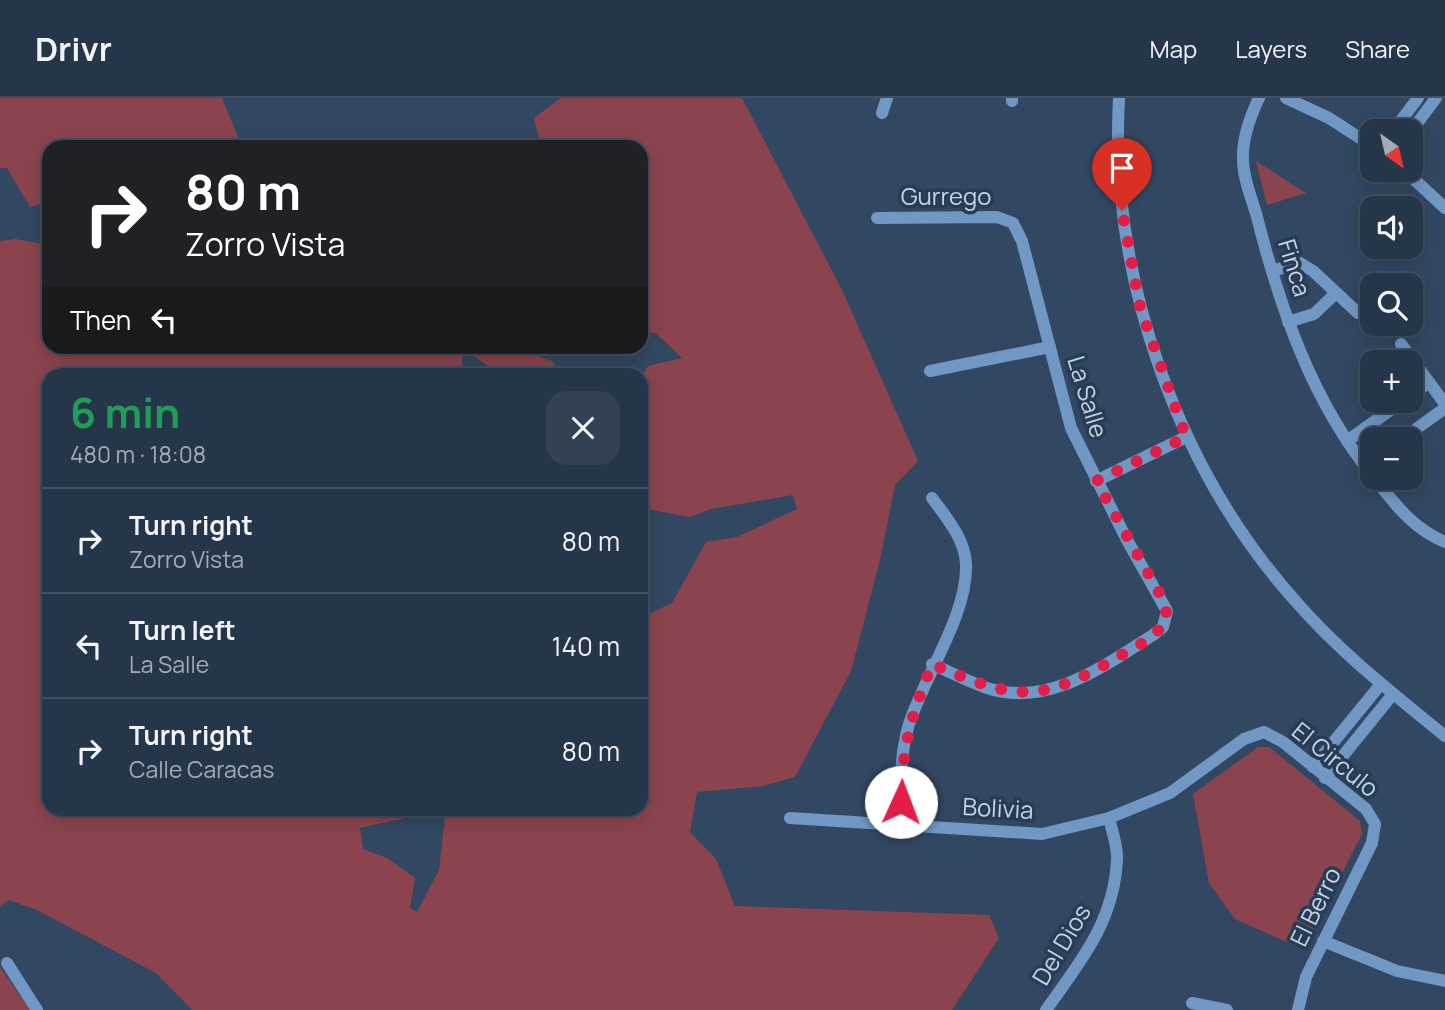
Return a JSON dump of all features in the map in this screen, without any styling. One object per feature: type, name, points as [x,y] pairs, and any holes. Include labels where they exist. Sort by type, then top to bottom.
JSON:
[{"type":"street","points":[[882,113],[887,98]]},
{"type":"street","points":[[1119,98],[1117,128],[1122,210],[1140,307],[1186,437],[1223,506],[1298,605],[1381,684],[1445,736]]},
{"type":"street","name":"Finca","points":[[1259,98],[1245,133],[1243,161],[1272,271],[1301,355],[1347,441],[1360,457]]},
{"type":"street","points":[[1286,98],[1329,118],[1360,138]]},
{"type":"street","points":[[1402,119],[1418,98]]},
{"type":"street","points":[[1420,119],[1436,98]]},
{"type":"street","points":[[1417,182],[1445,208]]},
{"type":"street","name":"Gurrego","points":[[877,218],[997,217],[1013,223]]},
{"type":"street","name":"La Salle","points":[[932,664],[988,688],[1008,692],[1034,692],[1066,685],[1153,635],[1163,627],[1167,611],[1096,481],[1071,428],[1022,241],[1013,223]]},
{"type":"street","points":[[1272,271],[1300,264],[1313,271],[1358,313]]},
{"type":"street","points":[[1288,322],[1314,314],[1336,293]]},
{"type":"street","points":[[1401,344],[1445,406],[1418,427]]},
{"type":"street","points":[[930,371],[1050,347]]},
{"type":"street","points":[[1423,387],[1428,383]]},
{"type":"street","points":[[1347,441],[1387,413]]},
{"type":"street","points":[[1096,481],[1186,437]]},
{"type":"street","name":"Finca","points":[[1386,490],[1403,514],[1426,534],[1445,542]]},
{"type":"street","points":[[900,825],[903,755],[908,725],[932,664],[958,612],[966,563],[954,527],[932,498]]},
{"type":"street","points":[[1313,767],[1381,684]]},
{"type":"street","points":[[1325,778],[1393,694]]},
{"type":"street","name":"Bolivia","points":[[789,818],[1042,834],[1109,818],[1170,793],[1244,739],[1264,732]]},
{"type":"street","name":"El Circulo","points":[[1264,732],[1283,742],[1366,809],[1375,824]]},
{"type":"street","name":"Del Dios","points":[[1046,1010],[1090,948],[1108,913],[1117,858],[1109,818]]},
{"type":"street","name":"El Berro","points":[[1298,1010],[1306,977],[1372,843],[1375,824]]},
{"type":"street","points":[[1323,941],[1397,971],[1445,981]]},
{"type":"street","points":[[7,963],[37,1010]]},
{"type":"street","points":[[1192,1003],[1227,1010]]},
{"type":"shaded area","points":[[0,98],[222,98],[239,140],[42,140],[42,203],[30,207],[7,168],[0,168]]},
{"type":"shaded area","points":[[561,98],[742,98],[842,290],[918,461],[895,485],[880,560],[851,671],[795,777],[763,786],[697,792],[690,832],[716,859],[735,906],[989,915],[999,938],[952,1010],[192,1010],[156,973],[37,910],[9,900],[0,906],[0,241],[15,239],[42,244],[42,354],[463,354],[461,368],[42,368],[42,816],[414,816],[360,828],[363,849],[387,858],[415,878],[410,908],[417,912],[439,870],[445,816],[648,816],[648,615],[672,603],[706,542],[737,537],[797,509],[793,495],[711,509],[690,517],[648,509],[647,368],[682,358],[656,333],[648,333],[648,140],[539,140],[534,118]]},
{"type":"shaded area","points":[[1256,161],[1306,193],[1267,205]]},
{"type":"shaded area","points":[[470,354],[532,354],[552,361],[557,368],[491,368]]},
{"type":"shaded area","points":[[1258,747],[1269,747],[1360,821],[1362,834],[1303,949],[1235,919],[1209,883],[1193,794]]},
{"type":"shaded area","points":[[0,967],[30,1010],[0,1010]]},
{"type":"route","points":[[901,802],[903,755],[908,725],[932,664],[988,688],[1008,692],[1034,692],[1066,685],[1094,672],[1153,635],[1163,627],[1167,619],[1165,603],[1096,481],[1186,437],[1140,307],[1122,210]]}]
